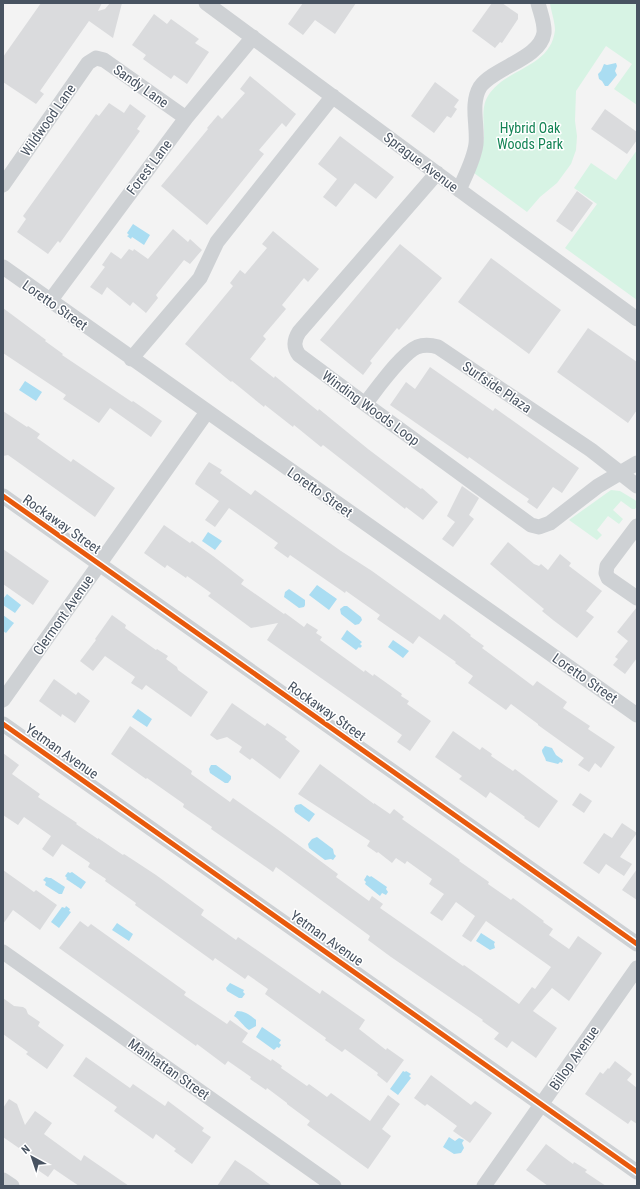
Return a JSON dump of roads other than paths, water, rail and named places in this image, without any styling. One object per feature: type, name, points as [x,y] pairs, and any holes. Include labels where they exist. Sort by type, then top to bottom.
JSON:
[{"type":"street","name":"Sprague Avenue","points":[[206,3],[459,190],[637,319]]},
{"type":"street","points":[[459,190],[476,146],[475,102],[479,90],[489,78],[528,54],[542,39],[544,32],[538,3]]},
{"type":"street","name":"Forest Lane","points":[[50,300],[186,118],[253,37]]},
{"type":"street","name":"Sandy Lane","points":[[96,58],[104,60],[186,118]]},
{"type":"street","name":"Wildwood Lane","points":[[3,185],[88,63],[96,58]]},
{"type":"street","points":[[131,359],[200,278],[217,242],[333,96]]},
{"type":"street","name":"Winding Woods Loop","points":[[437,173],[299,332],[295,338],[294,344],[299,355],[531,525],[539,527],[550,523],[598,486],[637,463]]},
{"type":"street","name":"Loretto Street","points":[[3,267],[131,359],[637,715]]},
{"type":"street","name":"Surfside Plaza","points":[[365,404],[405,355],[417,347],[429,344],[445,351],[591,450],[637,486]]},
{"type":"street","name":"Clermont Avenue","points":[[3,700],[207,412]]},
{"type":"street","name":"Rockaway Street","points":[[3,496],[637,944]]},
{"type":"street","points":[[637,526],[607,566],[606,573],[608,578],[637,598]]},
{"type":"street","name":"Yetman Avenue","points":[[3,724],[637,1172]]},
{"type":"street","name":"Manhattan Street","points":[[3,952],[334,1186]]},
{"type":"street","name":"Billop Avenue","points":[[484,1186],[637,968]]},
{"type":"street","points":[[3,1180],[12,1186]]},
{"type":"water","points":[[616,63],[617,66],[615,71],[617,75],[608,86],[605,86],[599,79],[598,74],[604,64],[607,65]]},
{"type":"water","points":[[133,224],[150,235],[144,245],[132,237],[131,239],[127,236],[129,235],[127,233]]},
{"type":"water","points":[[25,381],[42,392],[36,401],[19,390]]},
{"type":"water","points":[[208,532],[222,541],[215,550],[202,541]]},
{"type":"water","points":[[317,585],[337,599],[329,610],[309,595]]},
{"type":"water","points":[[289,589],[305,600],[304,607],[299,608],[284,597],[285,592]]},
{"type":"water","points":[[7,594],[21,605],[15,613],[3,605],[3,599]]},
{"type":"water","points":[[347,606],[361,617],[362,620],[359,624],[355,625],[341,614],[340,609]]},
{"type":"water","points":[[3,615],[14,623],[6,633],[3,631]]},
{"type":"water","points":[[347,630],[362,642],[360,644],[362,646],[360,648],[359,647],[356,650],[341,639]]},
{"type":"water","points":[[393,640],[409,651],[403,658],[388,647]]},
{"type":"water","points":[[138,709],[152,719],[147,727],[132,717]]},
{"type":"water","points":[[545,746],[552,748],[556,755],[563,760],[562,763],[560,762],[558,764],[546,761],[542,753]]},
{"type":"water","points":[[211,765],[216,765],[231,776],[228,783],[225,783],[210,773],[209,769]]},
{"type":"water","points":[[301,804],[315,814],[309,822],[295,812],[294,808],[296,805]]},
{"type":"water","points":[[317,837],[333,849],[336,856],[333,860],[325,860],[309,848],[308,844],[312,839]]},
{"type":"water","points":[[68,872],[72,872],[86,882],[81,889],[66,879],[67,878],[65,876]]},
{"type":"water","points":[[367,875],[370,877],[371,876],[387,887],[386,889],[388,892],[386,895],[382,893],[380,896],[365,884],[366,882],[364,880]]},
{"type":"water","points":[[46,877],[51,878],[65,887],[62,894],[59,894],[45,885],[46,882],[43,880]]},
{"type":"water","points":[[66,906],[71,912],[59,928],[51,922],[62,907],[65,908]]},
{"type":"water","points":[[117,923],[133,934],[129,941],[112,930]]},
{"type":"water","points":[[481,933],[495,942],[495,948],[490,950],[476,941]]},
{"type":"water","points":[[230,983],[244,990],[243,992],[245,994],[242,998],[239,998],[227,991],[226,988]]},
{"type":"water","points":[[237,1011],[254,1018],[256,1020],[256,1026],[249,1030],[234,1016]]},
{"type":"water","points":[[262,1027],[281,1040],[279,1043],[281,1045],[279,1048],[277,1047],[274,1050],[256,1037]]},
{"type":"water","points":[[403,1071],[411,1074],[409,1076],[411,1078],[398,1095],[390,1089]]},
{"type":"water","points":[[449,1137],[455,1141],[459,1138],[464,1140],[462,1143],[464,1148],[461,1153],[454,1154],[443,1147]]},
{"type":"park label","name":"Hybrid Oak Woods Park","points":[[530,136]]}]
